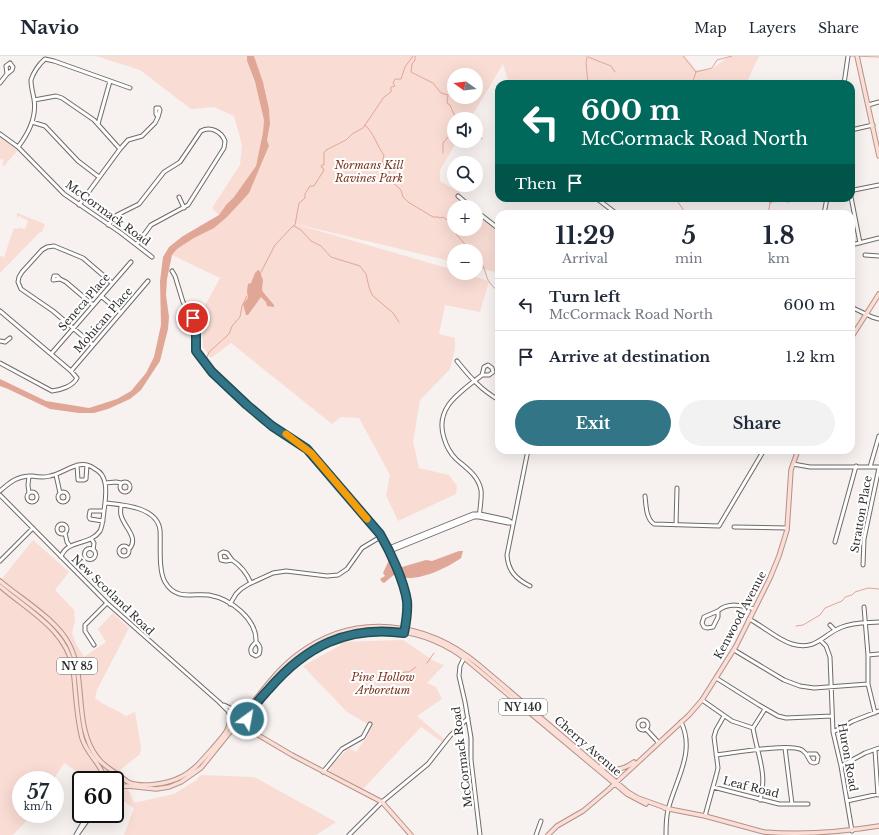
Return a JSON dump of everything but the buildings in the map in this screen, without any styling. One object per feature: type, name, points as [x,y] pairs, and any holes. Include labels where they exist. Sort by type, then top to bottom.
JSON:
[{"type":"main road","points":[[857,56],[879,156]]},
{"type":"main road","points":[[855,332],[879,294]]},
{"type":"main road","name":"Kenwood Avenue","points":[[548,835],[557,826],[583,810],[616,783],[681,722],[702,700],[734,650],[770,578],[779,556],[787,528],[790,482],[797,454]]},
{"type":"main road","name":"NY 85","points":[[0,580],[51,622],[67,639],[77,667],[84,726],[88,742],[97,758],[105,766],[114,771]]},
{"type":"main road","name":"NY 85","points":[[0,586],[53,629],[66,647],[73,668],[82,738],[90,755],[102,771]]},
{"type":"main road","name":"Cherry Avenue","points":[[240,712],[248,709],[271,680],[288,663],[317,643],[339,634],[379,627],[418,632],[440,639],[465,657],[616,783],[638,798],[667,808],[777,834],[830,834],[879,826]]},
{"type":"main road","name":"Cherry Avenue","points":[[247,720],[252,709],[282,674],[299,658],[314,649],[334,639],[356,634],[379,631],[405,631]]},
{"type":"main road","points":[[240,712],[245,714],[249,728],[253,732]]},
{"type":"main road","name":"NY 85","points":[[124,779],[128,782],[162,784],[179,778],[202,761],[226,732],[231,718],[235,713],[240,712]]},
{"type":"main road","points":[[231,718],[232,724],[239,728],[253,732],[323,772],[382,802],[411,835]]},
{"type":"main road","points":[[124,787],[156,789],[169,787],[181,782],[201,768],[230,732],[245,725],[247,720]]},
{"type":"main road","name":"NY 140","points":[[594,765],[610,769],[622,769],[632,764],[648,752]]},
{"type":"street","points":[[845,80],[848,56]]},
{"type":"street","points":[[18,147],[27,135],[32,122],[34,100],[31,80],[45,59],[130,88]]},
{"type":"street","points":[[0,84],[8,74]]},
{"type":"street","points":[[98,124],[110,81]]},
{"type":"street","points":[[34,100],[47,97],[59,97],[89,116],[120,149]]},
{"type":"street","points":[[868,105],[879,102]]},
{"type":"street","points":[[79,205],[128,140],[142,136],[155,123],[158,117]]},
{"type":"street","points":[[32,122],[46,126],[78,161],[99,177]]},
{"type":"street","points":[[855,129],[873,124]]},
{"type":"street","points":[[108,225],[117,215],[139,204],[164,172],[180,162],[199,132],[206,128],[214,130],[224,138],[224,148],[194,198],[184,208],[151,224],[137,244]]},
{"type":"street","name":"McCormack Road","points":[[0,134],[18,147],[64,194],[137,244],[152,258]]},
{"type":"street","points":[[855,190],[879,185]]},
{"type":"street","points":[[458,196],[463,200]]},
{"type":"street","points":[[179,197],[184,208]]},
{"type":"street","points":[[601,202],[612,210]]},
{"type":"street","points":[[483,216],[495,226]]},
{"type":"street","points":[[855,217],[860,243]]},
{"type":"street","points":[[855,244],[879,238]]},
{"type":"street","points":[[93,345],[53,311],[24,291],[19,285],[19,277],[42,250],[56,246],[83,258],[112,283]]},
{"type":"street","points":[[865,255],[879,256]]},
{"type":"street","name":"Seneca Place","points":[[51,354],[131,262]]},
{"type":"street","points":[[172,271],[183,302],[195,321],[196,351],[212,372],[267,421],[307,449],[382,536],[389,550],[407,602],[405,631]]},
{"type":"street","points":[[60,278],[93,305]]},
{"type":"street","name":"Mohican Place","points":[[71,371],[148,281]]},
{"type":"street","points":[[101,296],[122,313]]},
{"type":"street","points":[[855,309],[879,319]]},
{"type":"street","points":[[0,311],[71,371],[77,378],[73,383],[58,390],[52,391],[0,364]]},
{"type":"street","points":[[0,341],[5,342],[10,338]]},
{"type":"street","points":[[457,361],[484,391],[495,398]]},
{"type":"street","points":[[479,515],[481,489],[477,479],[470,470],[455,458],[450,451],[442,432],[442,424],[444,412],[450,402],[482,375]]},
{"type":"street","points":[[870,467],[879,436]]},
{"type":"street","points":[[527,454],[507,548],[507,562],[515,577],[530,586]]},
{"type":"street","points":[[645,496],[651,522],[657,525],[719,526],[762,454]]},
{"type":"street","points":[[793,464],[810,467],[879,467]]},
{"type":"street","points":[[77,465],[78,480],[86,479],[87,465]]},
{"type":"street","points":[[0,491],[18,478],[56,475],[77,465],[87,465],[99,471],[105,483],[103,521],[99,532],[92,540],[70,546],[64,551],[61,557]]},
{"type":"street","points":[[835,542],[856,466]]},
{"type":"street","name":"Stratton Place","points":[[863,564],[864,539],[879,467]]},
{"type":"street","points":[[56,475],[60,493]]},
{"type":"street","points":[[29,476],[29,493]]},
{"type":"street","points":[[105,483],[121,483]]},
{"type":"street","points":[[676,526],[677,488]]},
{"type":"street","name":"New Scotland Road","points":[[0,495],[107,603],[219,702],[228,711],[231,718]]},
{"type":"street","points":[[105,503],[122,505],[147,513],[157,521],[160,530],[161,570],[165,582],[169,588],[182,595],[209,595],[230,604],[242,612],[249,620],[255,632],[256,642]]},
{"type":"street","points":[[122,505],[121,516],[133,539],[129,549]]},
{"type":"street","points":[[103,521],[90,519],[90,511],[104,511]]},
{"type":"street","points":[[389,550],[442,528],[479,515],[512,522]]},
{"type":"street","points":[[734,527],[787,528]]},
{"type":"street","points":[[0,561],[1,558],[33,528]]},
{"type":"street","points":[[65,533],[67,542],[70,546]]},
{"type":"street","points":[[230,604],[236,594],[251,583],[273,573],[286,571],[327,576],[338,575],[347,570],[362,548],[382,536]]},
{"type":"street","points":[[92,540],[94,543],[93,550]]},
{"type":"street","points":[[56,552],[64,551]]},
{"type":"street","points":[[232,560],[243,570],[251,583]]},
{"type":"street","points":[[94,645],[85,630],[85,624],[107,603]]},
{"type":"street","points":[[718,611],[718,616],[713,627],[704,627],[704,617],[725,607],[744,605],[754,609]]},
{"type":"street","points":[[864,608],[868,655],[868,684],[875,712]]},
{"type":"street","points":[[749,619],[791,644],[805,646],[821,641],[835,630],[844,626],[879,622]]},
{"type":"street","points":[[830,625],[835,630]]},
{"type":"street","name":"Huron Road","points":[[821,641],[826,646],[830,657],[833,732],[848,801],[852,831]]},
{"type":"street","points":[[734,650],[793,684],[811,688],[868,684]]},
{"type":"street","points":[[868,655],[879,654]]},
{"type":"street","name":"McCormack Road","points":[[465,657],[460,666],[459,676],[471,738],[471,760],[480,835]]},
{"type":"street","points":[[716,678],[778,716],[786,718],[832,716]]},
{"type":"street","points":[[702,700],[735,723],[753,728]]},
{"type":"street","name":"New Scotland Road","points":[[219,702],[240,712]]},
{"type":"street","points":[[760,800],[763,782],[759,750],[755,742],[753,728],[765,709]]},
{"type":"street","points":[[833,732],[853,721],[879,711]]},
{"type":"street","points":[[705,816],[718,768],[714,736],[724,716]]},
{"type":"street","points":[[349,835],[382,802],[428,764],[450,736],[468,718]]},
{"type":"street","points":[[666,835],[667,808],[685,760],[686,738],[681,722]]},
{"type":"street","points":[[323,772],[342,749],[362,738],[370,724]]},
{"type":"street","points":[[646,729],[658,742]]},
{"type":"street","points":[[716,755],[785,748],[798,749],[808,754]]},
{"type":"street","points":[[785,748],[792,804]]},
{"type":"street","points":[[841,766],[865,753],[879,748]]},
{"type":"street","points":[[848,801],[879,795],[875,750]]},
{"type":"street","name":"Leaf Road","points":[[713,787],[779,804],[808,804]]},
{"type":"street","points":[[536,835],[541,821]]},
{"type":"street","points":[[77,835],[84,823]]},
{"type":"green space","points":[[96,56],[247,56],[247,61],[258,93],[264,120],[263,132],[256,166],[219,215],[212,208],[240,165],[242,145],[234,116],[214,107],[191,109],[140,70]]},
{"type":"green space","name":"Normans Kill Ravines Park","points":[[254,56],[685,56],[696,70],[712,69],[730,56],[759,56],[748,80],[508,80],[503,64],[483,97],[483,68],[447,68],[447,104],[479,104],[474,112],[447,112],[447,148],[453,148],[440,170],[440,181],[447,185],[447,192],[461,193],[462,200],[447,200],[447,236],[483,236],[483,217],[495,227],[495,272],[483,269],[483,244],[447,244],[447,260],[288,222],[447,268],[447,280],[483,279],[489,281],[480,312],[445,305],[439,334],[455,338],[455,349],[450,369],[420,400],[413,442],[419,468],[449,475],[457,486],[456,494],[398,521],[386,495],[390,475],[359,418],[341,417],[332,424],[231,343],[211,358],[203,347],[202,311],[220,278],[172,255],[177,249],[227,217],[248,193],[269,146],[267,140],[270,124],[269,109],[263,82]]},
{"type":"green space","points":[[0,137],[18,150],[4,166],[2,165],[4,160],[0,159]]},
{"type":"green space","points":[[17,213],[45,224],[42,232],[39,233],[0,273],[0,256],[4,257],[14,228],[25,229],[28,221],[19,216],[17,219]]},
{"type":"green space","points":[[33,540],[69,572],[55,590],[74,610],[75,620],[72,633],[76,644],[84,657],[106,642],[98,629],[113,613],[129,628],[97,690],[95,698],[126,716],[135,712],[141,747],[140,754],[120,771],[76,771],[64,763],[59,771],[12,771],[12,823],[24,823],[13,835],[0,835],[0,581]]},
{"type":"green space","name":"Pine Hollow Arboretum","points":[[403,640],[434,661],[444,665],[427,683],[436,687],[442,699],[417,716],[445,740],[442,742],[421,727],[363,789],[328,771],[349,748],[356,752],[366,738],[371,726],[347,712],[303,666],[341,645],[340,642]]},
{"type":"green space","points":[[201,775],[254,777],[336,822],[316,835],[124,835],[134,808],[124,802],[124,779],[134,803],[174,794],[195,781]]},
{"type":"shaded area","points":[[247,56],[254,56],[263,82],[269,109],[270,124],[267,140],[269,146],[249,193],[227,217],[214,228],[194,238],[177,249],[172,255],[167,279],[166,295],[169,317],[168,329],[160,361],[141,390],[130,399],[108,409],[94,413],[79,413],[50,409],[0,386],[0,379],[46,401],[89,408],[117,399],[131,391],[146,373],[154,357],[161,325],[160,281],[163,257],[169,247],[183,236],[219,215],[256,166],[264,120],[255,82],[247,61]]},
{"type":"shaded area","points":[[258,270],[263,280],[263,292],[274,307],[267,306],[266,302],[261,297],[248,315],[246,315],[243,304],[248,298],[248,284],[251,283],[255,273]]},
{"type":"shaded area","points":[[459,551],[463,551],[461,558],[440,570],[416,578],[401,577],[399,571],[402,567],[426,560],[432,561]]},
{"type":"shaded area","points":[[389,560],[391,560],[395,574],[384,583],[380,579],[385,576],[383,573]]},
{"type":"waterway","points":[[260,274],[275,245],[295,225],[299,203],[305,198],[305,194],[310,186],[314,186],[324,170],[321,167],[324,165],[324,153],[326,150],[346,140],[352,134],[363,128],[384,97],[391,92],[391,87],[395,86],[393,83],[395,79],[401,79],[405,67],[413,56]]},
{"type":"waterway","points":[[415,56],[411,72],[433,83],[441,93],[448,95],[447,103],[450,105],[453,112]]},
{"type":"waterway","points":[[683,56],[696,72],[712,68],[717,60],[732,56]]},
{"type":"waterway","points":[[850,56],[879,57]]},
{"type":"waterway","points":[[587,57],[588,80]]},
{"type":"waterway","points":[[588,57],[611,66],[615,72]]},
{"type":"waterway","points":[[693,80],[696,72]]},
{"type":"waterway","points":[[365,125],[371,132],[384,155],[382,163],[389,171],[390,180],[401,190],[403,197],[408,202],[433,217],[443,217],[447,220]]},
{"type":"waterway","points":[[443,153],[443,143],[447,138]]},
{"type":"waterway","points":[[678,202],[683,210]]},
{"type":"waterway","points":[[769,210],[770,202]]},
{"type":"waterway","points":[[294,226],[301,230],[311,241],[321,246],[331,257],[360,266],[366,274],[372,295],[393,313],[399,322]]},
{"type":"waterway","points":[[458,236],[465,244]]},
{"type":"waterway","points":[[483,267],[488,281],[495,288]]},
{"type":"waterway","points":[[206,360],[209,352],[229,334],[232,326],[240,317],[242,306],[247,296]]},
{"type":"waterway","points":[[796,626],[803,625],[820,615],[825,608],[842,601],[845,597],[852,595],[855,592],[868,588],[879,589]]},
{"type":"waterway","points":[[427,663],[434,653]]},
{"type":"waterway","points":[[399,673],[409,672],[416,667]]},
{"type":"slow traffic","points":[[286,434],[311,453],[367,519]]},
{"type":"route","points":[[193,318],[196,325],[196,351],[218,379],[272,426],[288,435],[307,449],[380,534],[388,548],[405,594],[408,609],[404,633],[379,631],[345,636],[334,639],[299,658],[282,674],[252,709],[247,719]]}]
